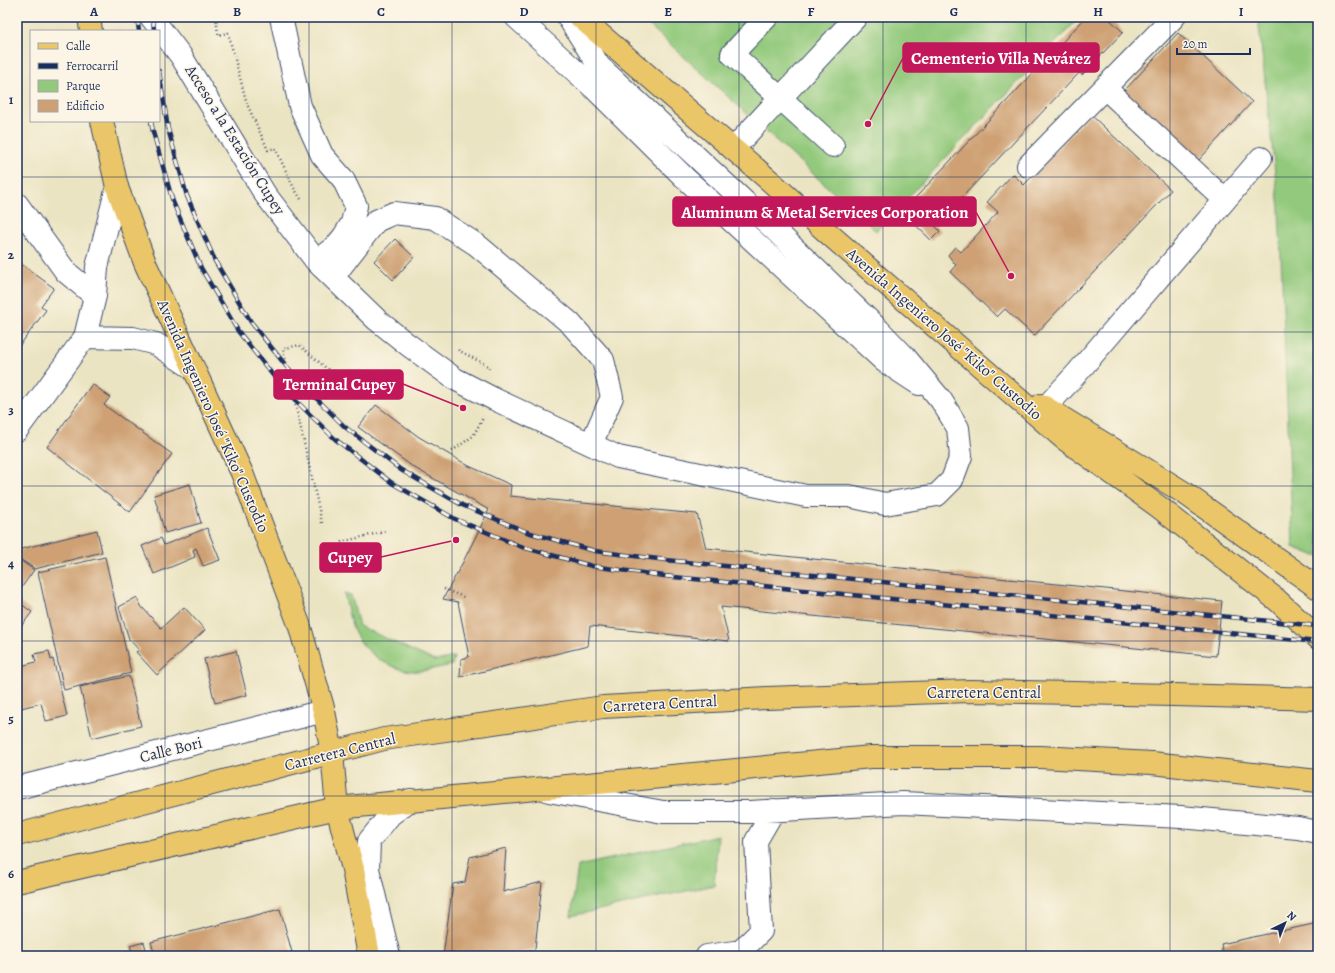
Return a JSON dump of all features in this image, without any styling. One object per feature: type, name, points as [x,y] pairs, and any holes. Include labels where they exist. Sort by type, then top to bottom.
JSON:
[{"type":"main road","points":[[90,17],[91,30]]},
{"type":"main road","name":"Avenida Ingeniero José \"Kiko\" Custodio","points":[[580,17],[1063,438],[1159,507],[1277,600],[1318,638]]},
{"type":"main road","name":"Avenida Ingeniero José \"Kiko\" Custodio","points":[[102,122],[117,187],[145,263],[242,473],[300,624],[324,711],[332,754],[337,808],[353,868],[369,956]]},
{"type":"main road","points":[[985,371],[1183,492],[1318,588]]},
{"type":"main road","name":"Carretera Central","points":[[17,835],[332,754],[384,739],[603,707],[767,698],[970,691],[1318,699]]},
{"type":"main road","points":[[17,882],[337,808],[871,757],[1040,757],[1152,763],[1318,781]]},
{"type":"street","name":"Acceso a la Estación Cupey","points":[[152,17],[182,56],[265,194],[316,261],[377,320],[455,379],[494,399],[618,457],[806,496],[849,496],[885,504],[936,496],[952,480],[961,456],[958,428],[941,400],[880,330],[599,66],[568,17]]},
{"type":"street","points":[[282,17],[300,106],[322,155],[343,179],[356,206],[352,223],[344,236],[336,246],[316,261]]},
{"type":"street","points":[[516,17],[594,88],[686,178],[884,361],[941,400]]},
{"type":"street","points":[[767,17],[732,54],[833,146]]},
{"type":"street","points":[[733,149],[856,17]]},
{"type":"street","points":[[1028,166],[1174,17]]},
{"type":"street","points":[[1105,88],[1225,200]]},
{"type":"street","points":[[1045,408],[1261,158]]},
{"type":"street","points":[[17,430],[85,337],[95,296],[97,267],[117,187]]},
{"type":"street","points":[[17,204],[66,272],[95,296]]},
{"type":"street","points":[[333,277],[376,222],[394,212],[436,218],[478,245],[564,318],[603,360],[612,397],[591,444]]},
{"type":"street","points":[[85,337],[133,338],[156,344],[194,368]]},
{"type":"street","name":"Calle Bori","points":[[17,788],[324,711]]},
{"type":"street","points":[[538,789],[663,812],[774,810],[903,803],[1181,817],[1298,828],[1318,832]]},
{"type":"street","points":[[389,956],[368,869],[370,841],[390,815],[410,800]]},
{"type":"street","points":[[706,956],[741,950],[761,931],[756,841],[774,810]]},
{"type":"path","points":[[216,17],[218,35],[228,33],[247,104],[268,150],[275,148],[294,188]]},
{"type":"path","points":[[322,523],[283,349],[299,345],[358,395]]},
{"type":"path","points":[[341,542],[386,531]]},
{"type":"path","points":[[444,589],[466,598]]},
{"type":"green space","points":[[640,17],[1080,17],[876,231]]},
{"type":"green space","points":[[1258,17],[1318,17],[1318,557],[1293,547],[1279,209]]},
{"type":"green space","points":[[344,593],[351,595],[359,626],[435,661],[454,657],[452,665],[423,671],[409,671],[378,659],[362,644],[356,635],[351,622]]},
{"type":"green space","points":[[718,835],[714,885],[571,916],[578,866]]},
{"type":"building","points":[[1086,17],[1107,17],[1123,32],[1082,75],[1079,73],[935,226],[940,231],[931,240],[902,212]]},
{"type":"building","points":[[1178,33],[1252,102],[1198,161],[1124,91]]},
{"type":"building","points":[[1090,114],[1171,190],[1034,336],[1005,309],[997,317],[950,272],[956,265],[948,255],[955,247],[961,252],[998,212],[987,202],[1013,174],[1024,185]]},
{"type":"building","points":[[395,239],[414,257],[393,280],[374,261]]},
{"type":"building","points":[[17,261],[54,288],[41,306],[46,310],[17,349]]},
{"type":"building","points":[[92,384],[110,397],[104,405],[172,454],[130,512],[47,447]]},
{"type":"building","points":[[376,405],[419,437],[469,466],[511,485],[510,496],[697,514],[706,548],[1222,601],[1216,656],[721,607],[729,641],[590,626],[588,646],[460,677],[461,659],[469,657],[458,602],[443,599],[489,510],[413,467],[358,427]]},
{"type":"building","points":[[190,484],[201,523],[165,533],[154,495]]},
{"type":"building","points":[[207,528],[220,560],[203,566],[196,548],[193,550],[195,557],[154,574],[142,546],[161,538],[164,545]]},
{"type":"building","points":[[97,530],[102,552],[35,569],[17,557],[17,550]]},
{"type":"building","points":[[105,557],[131,673],[64,690],[38,572]]},
{"type":"building","points":[[17,558],[34,570],[17,594]]},
{"type":"building","points":[[137,597],[141,606],[161,628],[184,607],[205,630],[157,675],[136,652],[139,650],[129,639],[119,607]]},
{"type":"building","points":[[17,601],[32,612],[17,632]]},
{"type":"building","points":[[49,651],[51,660],[53,659],[67,716],[46,721],[41,703],[17,709],[17,667],[36,662],[34,654]]},
{"type":"building","points":[[236,651],[247,695],[215,703],[204,659]]},
{"type":"building","points":[[129,676],[141,726],[92,738],[80,687]]},
{"type":"building","points":[[506,848],[503,892],[542,882],[535,949],[505,956],[443,956],[453,884],[465,882],[470,857]]},
{"type":"building","points":[[280,909],[293,956],[155,956],[151,942]]},
{"type":"building","points":[[1318,923],[1318,956],[1223,956],[1221,944]]},
{"type":"building","points":[[144,942],[148,956],[114,956],[132,951],[130,946]]},
{"type":"railway","points":[[137,17],[139,30]]},
{"type":"railway","points":[[153,17],[154,30]]},
{"type":"railway","points":[[160,77],[168,129],[187,196],[215,261],[251,322],[295,377],[345,427],[401,470],[462,505],[527,532],[595,551],[666,560],[1318,626]]},
{"type":"railway","points":[[151,122],[173,202],[201,268],[238,331],[283,388],[335,439],[392,483],[455,519],[522,547],[592,566],[664,576],[1318,642]]},
{"type":"place","name":"Cementerio Villa Nevárez","points":[[868,124]]},
{"type":"place","name":"Aluminum & Metal Services Corporation","points":[[1011,276]]},
{"type":"place","name":"Terminal Cupey","points":[[463,408]]},
{"type":"place","name":"Cupey","points":[[456,540]]}]
